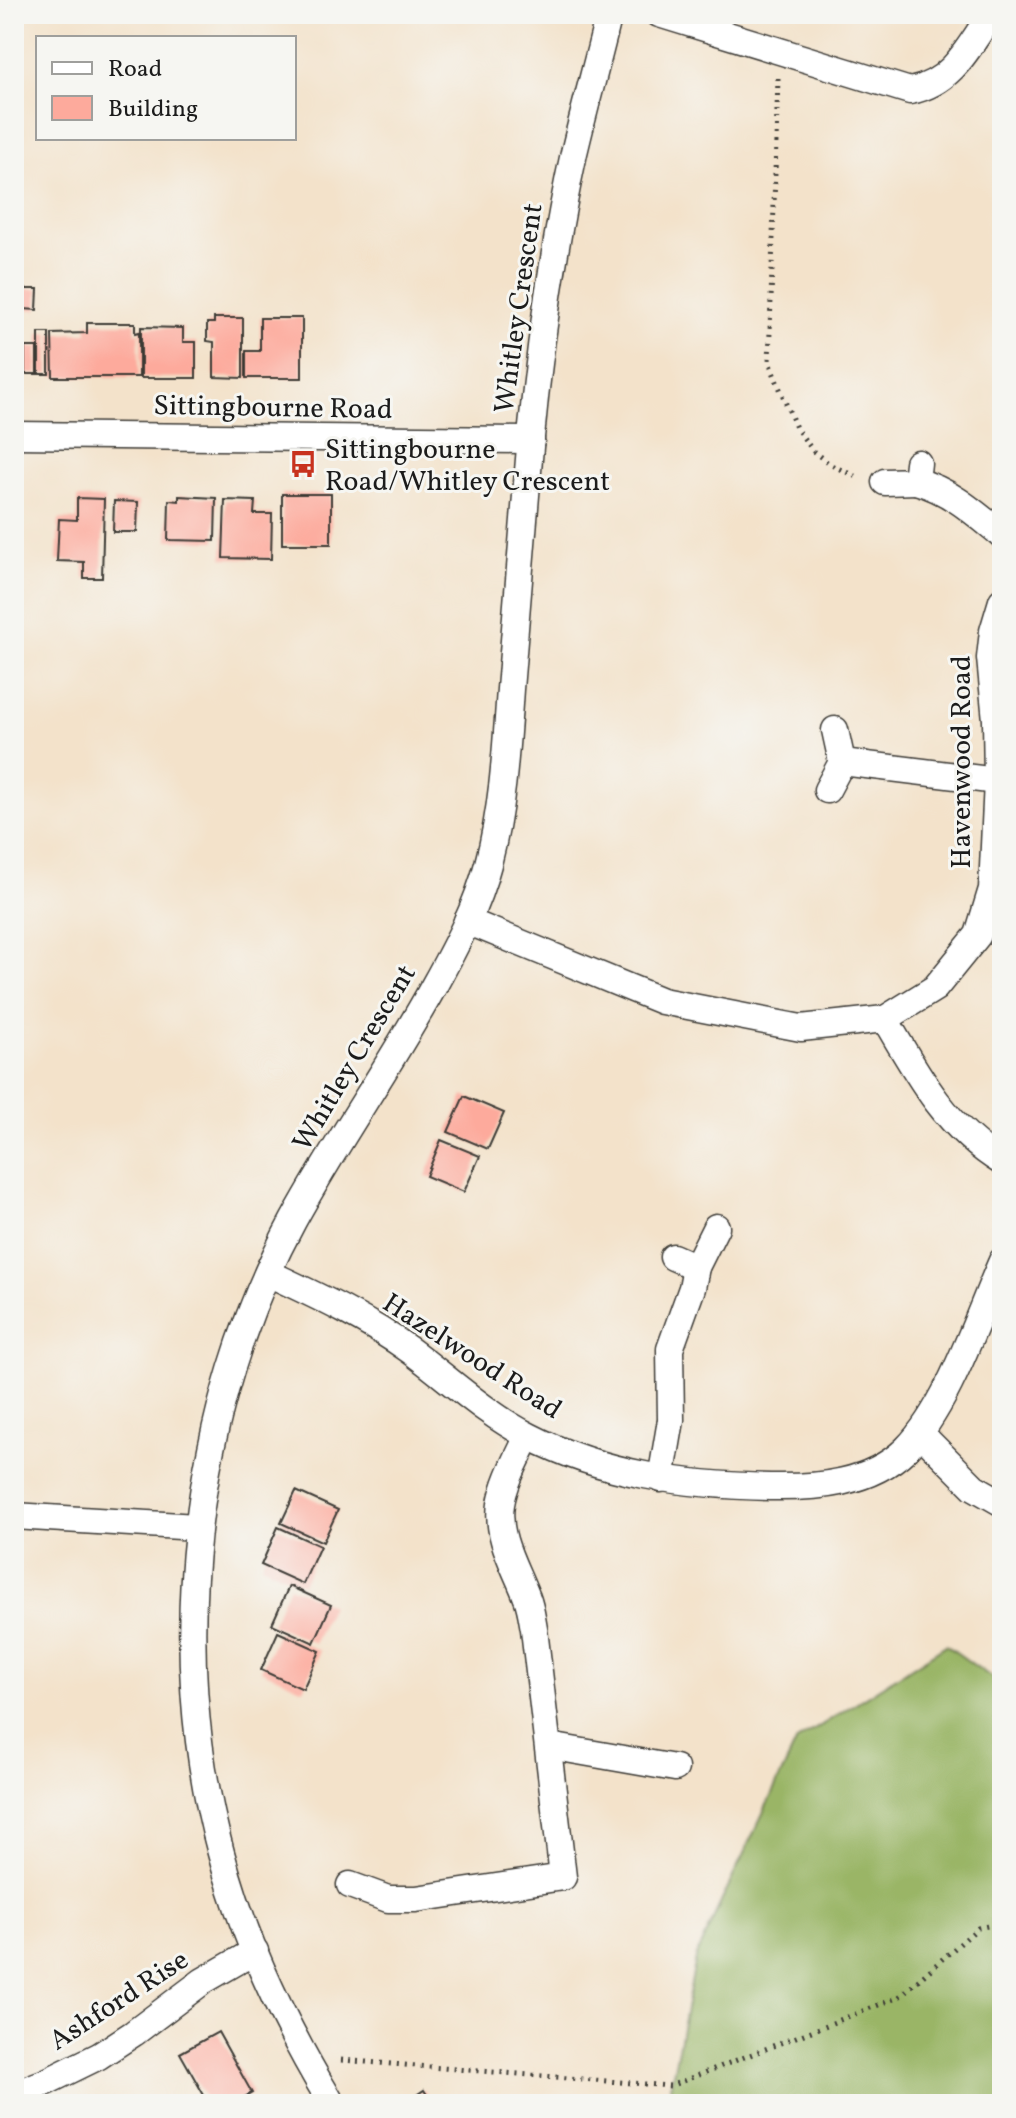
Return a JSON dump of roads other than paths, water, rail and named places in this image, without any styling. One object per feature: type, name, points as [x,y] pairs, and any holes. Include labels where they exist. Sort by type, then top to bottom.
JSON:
[{"type":"street","name":"Whitley Crescent","points":[[332,2104],[304,2057],[255,1951],[221,1854],[203,1767],[194,1679],[192,1606],[197,1527],[220,1415],[242,1340],[268,1273],[291,1224],[420,1012],[467,921],[486,871],[502,791],[531,440],[546,306],[575,151],[609,14]]},
{"type":"street","points":[[659,14],[910,91],[925,88],[956,66],[991,14]]},
{"type":"street","name":"Sittingbourne Road","points":[[14,435],[531,440]]},
{"type":"street","points":[[885,482],[917,472],[954,496],[1002,535]]},
{"type":"street","name":"Havenwood Road","points":[[467,921],[662,1001],[801,1028],[885,1019],[935,988],[978,935],[997,889],[996,720],[990,658],[993,631],[1002,601]]},
{"type":"street","points":[[827,790],[842,762],[835,730]]},
{"type":"street","points":[[842,762],[997,781]]},
{"type":"street","points":[[885,1019],[924,1088],[943,1112],[967,1136],[1002,1162]]},
{"type":"street","points":[[661,1479],[671,1420],[670,1349],[692,1288],[684,1262],[716,1227]]},
{"type":"street","name":"Hazelwood Road","points":[[268,1273],[370,1324],[528,1436],[617,1470],[661,1479],[733,1486],[793,1487],[857,1479],[903,1451],[920,1433],[940,1402],[1002,1261]]},
{"type":"street","points":[[920,1433],[974,1487],[1002,1503]]},
{"type":"street","points":[[350,1885],[388,1899],[416,1899],[563,1877],[549,1746],[528,1601],[500,1528],[506,1484],[528,1436]]},
{"type":"street","points":[[14,1516],[197,1527]]},
{"type":"street","points":[[549,1746],[675,1768]]},
{"type":"street","name":"Ashford Rise","points":[[14,2094],[99,2056],[203,1981],[255,1951]]},
{"type":"place","name":"Sittingbourne Road/Whitley Crescent","points":[[303,464]]}]
